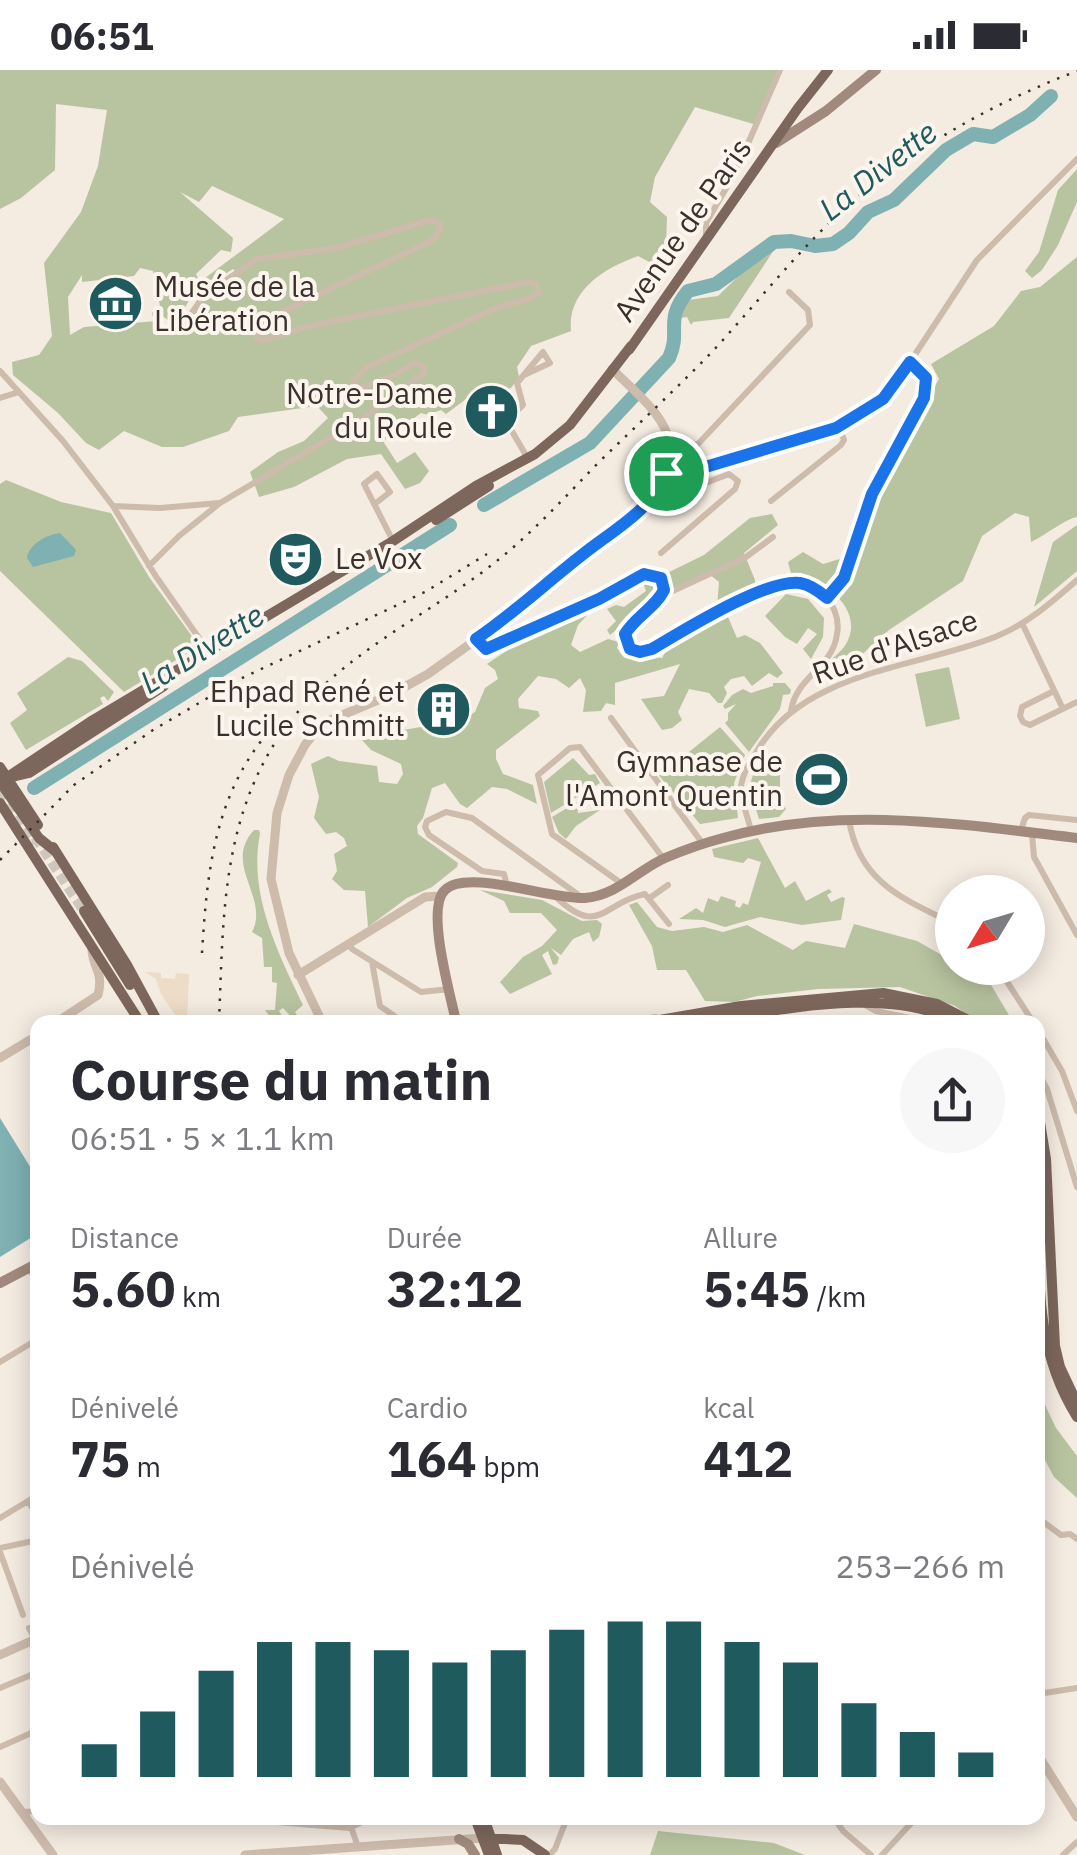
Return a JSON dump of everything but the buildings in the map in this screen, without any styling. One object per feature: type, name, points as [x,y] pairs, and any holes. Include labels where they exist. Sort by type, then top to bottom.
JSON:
[{"type":"main road","points":[[776,143],[826,111],[876,70]]},
{"type":"main road","name":"Avenue de Paris","points":[[7,783],[94,720],[476,486],[556,445],[574,430],[824,72]]},
{"type":"main road","name":"Avenue de Paris","points":[[7,783],[29,773],[311,595],[320,584]]},
{"type":"main road","points":[[0,767],[39,838],[55,851]]},
{"type":"main road","points":[[7,783],[128,965],[153,1015]]},
{"type":"main road","points":[[0,804],[136,1015]]},
{"type":"main road","points":[[455,1015],[436,918],[440,896],[460,881],[555,896],[601,895],[663,858],[702,844],[750,831],[849,819],[907,818],[1077,838]]},
{"type":"main road","points":[[114,980],[115,970],[82,912],[152,1015]]},
{"type":"main road","points":[[686,1015],[777,1001],[883,993],[937,1004],[958,1015]]},
{"type":"main road","points":[[754,1015],[864,1004],[921,1008],[938,1015]]},
{"type":"main road","points":[[1045,1154],[1054,1346],[1077,1402]]},
{"type":"main road","points":[[0,1283],[30,1267]]},
{"type":"main road","points":[[1045,1337],[1052,1370],[1077,1417]]},
{"type":"main road","points":[[487,1828],[523,1840],[547,1855]]},
{"type":"main road","points":[[475,1855],[487,1828]]},
{"type":"main road","points":[[487,1828],[488,1855]]},
{"type":"main road","points":[[487,1828],[497,1855]]},
{"type":"main road","points":[[459,1839],[475,1855]]},
{"type":"main road","points":[[523,1840],[528,1855]]},
{"type":"street","points":[[706,239],[706,223],[736,172],[780,70]]},
{"type":"street","points":[[666,473],[692,471],[839,426],[883,399],[977,260],[1077,160]]},
{"type":"street","points":[[149,566],[220,503],[360,420],[423,374],[425,368],[416,362],[358,389],[354,381],[365,368],[539,292],[538,287],[528,282],[309,326],[267,340],[256,336],[253,331],[257,324],[434,240],[441,228],[430,220],[336,248],[258,259],[210,290],[180,328],[171,333],[161,328],[155,314]]},
{"type":"street","points":[[672,450],[698,444],[810,325],[808,310],[790,292]]},
{"type":"street","points":[[827,598],[844,578],[872,494],[924,398],[926,378],[910,362]]},
{"type":"street","points":[[0,371],[63,440],[113,506],[208,651]]},
{"type":"street","points":[[318,1015],[298,975],[273,900],[270,861],[277,813],[298,756],[321,724],[428,674],[519,609],[654,497],[672,450],[664,422],[614,371]]},
{"type":"street","points":[[524,375],[517,383],[523,405],[506,421],[531,456]]},
{"type":"street","points":[[0,398],[19,392]]},
{"type":"street","points":[[771,501],[841,445],[844,440],[839,426]]},
{"type":"street","points":[[376,503],[390,492],[377,474],[364,484],[393,540]]},
{"type":"street","points":[[654,497],[664,499],[730,474],[738,481],[735,489],[661,553]]},
{"type":"street","points":[[113,506],[160,508],[220,503]]},
{"type":"street","points":[[661,596],[746,558],[773,537]]},
{"type":"street","points":[[476,639],[486,649],[599,599],[644,574],[661,578],[664,590],[625,634],[633,651],[652,649],[733,604],[780,584],[807,584],[827,598],[838,622],[836,641],[826,660],[795,691],[792,711]]},
{"type":"street","name":"Rue d'Alsace","points":[[750,831],[741,792],[743,776],[767,735],[792,711],[840,684],[975,644],[1022,623],[1050,605],[1077,580]]},
{"type":"street","points":[[1022,623],[1063,709]]},
{"type":"street","points":[[1054,691],[1022,707],[1023,722],[1030,725],[1077,702]]},
{"type":"street","points":[[611,718],[702,844]]},
{"type":"street","points":[[622,884],[556,838],[548,827],[538,776],[571,748],[580,746],[663,858]]},
{"type":"street","points":[[507,888],[504,874],[482,871],[429,835],[427,821],[446,812],[472,818],[582,898]]},
{"type":"street","points":[[1077,820],[1025,818],[1034,857],[1077,935]]},
{"type":"street","points":[[849,819],[854,843],[882,884],[900,899],[935,915]]},
{"type":"street","points":[[650,897],[668,885]]},
{"type":"street","points":[[555,896],[574,914],[587,917],[602,914],[641,893],[650,897],[669,924]]},
{"type":"street","points":[[298,975],[424,897],[440,896]]},
{"type":"street","points":[[349,944],[421,992],[450,989]]},
{"type":"street","points":[[68,1015],[98,995],[100,972],[92,950]]},
{"type":"street","points":[[372,961],[380,1006],[393,1015]]},
{"type":"street","points":[[1009,985],[1028,1015]]},
{"type":"street","points":[[864,1004],[896,1015]]},
{"type":"street","points":[[0,1058],[30,1040]]},
{"type":"street","points":[[1045,1042],[1062,1071],[1077,1111]]},
{"type":"street","points":[[1045,1087],[1077,1187]]},
{"type":"street","points":[[0,1362],[30,1343]]},
{"type":"street","points":[[0,1518],[28,1501],[30,1504]]},
{"type":"street","points":[[1045,1523],[1061,1535],[1070,1534],[1077,1539]]},
{"type":"street","points":[[23,1615],[0,1550],[30,1542]]},
{"type":"street","points":[[0,1656],[30,1644]]},
{"type":"street","points":[[0,1688],[30,1675]]},
{"type":"street","points":[[1045,1693],[1077,1688]]},
{"type":"street","points":[[0,1747],[30,1734]]},
{"type":"street","points":[[1045,1766],[1077,1817]]},
{"type":"street","points":[[0,1782],[30,1823]]},
{"type":"street","points":[[22,1812],[30,1812]]},
{"type":"street","points":[[31,1825],[53,1855]]},
{"type":"street","points":[[342,1825],[356,1825]]},
{"type":"street","points":[[349,1825],[359,1848]]},
{"type":"street","points":[[547,1855],[555,1850],[564,1825]]},
{"type":"street","points":[[839,1825],[870,1855]]},
{"type":"street","points":[[882,1855],[910,1825]]},
{"type":"street","points":[[245,1855],[359,1848],[399,1850],[459,1839],[487,1828]]},
{"type":"street","points":[[1063,1855],[1077,1842]]},
{"type":"green space","points":[[0,70],[780,70],[757,125],[695,107],[655,177],[650,202],[667,217],[666,244],[653,264],[638,256],[601,274],[575,304],[571,331],[531,346],[517,367],[519,377],[511,388],[470,403],[466,399],[446,414],[441,410],[428,415],[421,413],[383,441],[397,463],[415,452],[429,471],[420,483],[405,489],[381,454],[347,459],[294,487],[259,497],[250,472],[278,452],[304,441],[328,418],[317,406],[238,417],[229,431],[183,447],[162,447],[124,431],[99,450],[86,443],[13,375],[12,362],[39,355],[52,336],[44,263],[81,212],[98,166],[107,110],[56,104],[55,170],[21,198],[0,209]],"holes":[[[212,186],[284,219],[205,278],[208,285],[235,271],[200,295],[180,328],[165,332],[157,321],[84,327],[70,335],[68,297],[82,275],[82,282],[134,276],[140,268],[153,271],[162,316],[176,325],[199,281],[196,274],[221,250],[231,252],[233,238],[180,192],[199,202]]]},
{"type":"green space","points":[[1077,169],[1077,202],[1058,245],[1032,278],[1025,271],[1039,252],[1058,190]]},
{"type":"green space","points":[[778,244],[729,318],[691,325],[687,317],[680,318],[688,300],[718,296],[767,248]]},
{"type":"green space","points":[[1077,257],[1077,517],[1031,542],[1029,517],[1015,513],[982,536],[963,581],[889,630],[836,678],[827,677],[824,667],[846,644],[850,619],[838,597],[828,589],[792,577],[788,562],[803,552],[823,564],[859,553],[883,474],[939,379],[931,364],[994,326],[1021,291],[1040,287]]},
{"type":"green space","points":[[6,480],[61,502],[111,513],[149,577],[199,646],[124,692],[0,571],[0,484]]},
{"type":"green space","points":[[772,514],[778,525],[744,553],[755,590],[717,608],[719,582],[709,574],[669,592],[663,575],[704,555],[750,518]]},
{"type":"green space","points":[[1077,525],[1077,571],[1034,607],[1053,542]]},
{"type":"green space","points":[[642,580],[653,580],[658,586],[653,599],[610,635],[607,630],[616,621],[607,609],[624,607],[646,591]]},
{"type":"green space","points":[[786,594],[808,599],[824,618],[823,637],[811,659],[803,649],[817,634],[808,628],[797,644],[765,616]]},
{"type":"green space","points":[[598,604],[578,625],[571,645],[580,652],[608,639],[619,642],[621,654],[662,658],[666,651],[723,616],[728,617],[737,638],[745,635],[760,643],[783,673],[777,678],[769,673],[752,686],[744,676],[731,679],[724,687],[727,693],[722,703],[709,693],[689,689],[678,712],[682,720],[662,730],[641,699],[664,696],[680,664],[615,683],[615,705],[606,703],[601,711],[583,712],[586,690],[580,678],[569,688],[556,679],[538,676],[518,699],[519,708],[538,711],[540,716],[496,750],[503,774],[533,785],[537,804],[507,789],[492,787],[467,808],[445,783],[432,788],[417,826],[418,834],[458,863],[457,867],[368,927],[365,891],[344,890],[332,879],[337,871],[334,854],[347,846],[336,832],[326,834],[314,818],[319,797],[311,764],[328,756],[377,766],[379,782],[397,784],[403,774],[401,764],[371,750],[362,740],[441,721],[450,727],[475,712],[485,688],[498,679],[487,664],[554,619]]},
{"type":"green space","points":[[68,657],[82,661],[114,692],[108,701],[104,696],[100,698],[103,704],[26,750],[10,723],[27,710],[17,693]]},
{"type":"green space","points":[[949,667],[960,719],[926,727],[915,674]]},
{"type":"green space","points":[[773,683],[785,683],[790,694],[783,695],[780,709],[749,752],[725,723],[736,704],[725,709],[723,706],[743,689],[751,693]]},
{"type":"green space","points":[[720,727],[745,755],[734,783],[738,818],[700,824],[656,772],[660,767],[664,772]]},
{"type":"green space","points":[[573,758],[589,775],[595,774],[600,783],[551,813],[544,782]]},
{"type":"green space","points":[[772,762],[780,776],[780,797],[786,809],[779,817],[759,819],[749,788],[754,771],[764,775]]},
{"type":"green space","points":[[577,802],[578,813],[600,810],[576,826],[566,839],[552,817]]},
{"type":"green space","points":[[254,830],[259,830],[257,856],[262,901],[275,944],[303,1005],[295,1012],[297,1015],[290,1015],[283,1008],[279,1011],[282,1015],[269,1015],[265,1010],[275,1010],[277,983],[272,982],[272,967],[264,967],[262,938],[252,932],[255,906],[244,868],[245,843]]},
{"type":"green space","points":[[758,838],[785,888],[795,881],[806,901],[829,889],[831,902],[845,898],[841,920],[802,925],[760,917],[725,927],[703,920],[679,919],[696,908],[703,913],[708,898],[718,902],[721,896],[736,901],[735,906],[740,908],[743,903],[748,905],[761,862],[714,857],[712,849]]},
{"type":"green space","points":[[480,890],[542,900],[582,921],[597,920],[602,924],[599,937],[593,942],[589,932],[573,939],[561,955],[551,948],[559,958],[557,964],[553,965],[548,951],[542,955],[552,974],[510,994],[500,982],[557,930],[541,913],[510,913],[504,901]]},
{"type":"green space","points":[[637,902],[657,927],[672,931],[704,927],[723,932],[747,925],[793,950],[806,941],[845,948],[854,924],[917,941],[935,951],[935,985],[991,985],[1009,1015],[968,1015],[955,1006],[900,987],[818,989],[734,1002],[705,1001],[686,970],[657,970],[652,946],[629,905]]},
{"type":"green space","points":[[1045,1405],[1077,1456],[1077,1498],[1054,1477],[1045,1460]]},
{"type":"green space","points":[[658,1831],[774,1843],[805,1855],[650,1855]]},
{"type":"shaded area","points":[[145,972],[175,979],[176,973],[189,974],[187,1015],[175,1015],[156,979]]},
{"type":"water","points":[[60,533],[76,550],[74,556],[33,567],[27,558],[31,548]]},
{"type":"water","points":[[0,1118],[30,1167],[30,1238],[0,1257]]},
{"type":"waterway","name":"La Divette","points":[[484,505],[590,443],[669,358],[674,318],[688,291],[716,284],[774,242],[833,244],[868,212],[894,200],[946,150],[973,134],[993,137],[1030,115],[1051,96]]},
{"type":"waterway","name":"La Divette","points":[[34,788],[450,525]]},
{"type":"tunnel","points":[[0,791],[35,844]]},
{"type":"tunnel","points":[[35,837],[84,911]]},
{"type":"railway","points":[[219,1015],[224,917],[233,849],[254,783],[293,717],[352,662],[486,570],[527,534],[711,353],[805,247],[867,189],[968,122],[1077,71]]},
{"type":"railway","points":[[0,860],[74,785],[153,730],[240,679],[425,592],[487,554]]},
{"type":"railway","points":[[202,953],[217,834],[237,779],[271,729]]},
{"type":"place","name":"Musée de la Libération","points":[[115,304]]},
{"type":"place","name":"Notre-Dame du Roule","points":[[492,411]]},
{"type":"place","name":"Le Vox","points":[[296,559]]},
{"type":"place","name":"Ehpad René et Lucile Schmitt","points":[[444,709]]},
{"type":"place","name":"Gymnase de l'Amont Quentin","points":[[822,779]]},
{"type":"route","points":[[910,362],[926,378],[924,398],[872,494],[844,578],[827,598],[807,584],[780,584],[640,652],[630,649],[625,634],[658,602],[664,590],[661,578],[644,574],[599,599],[483,649],[476,639],[519,609],[645,506],[666,473],[692,471],[836,428],[883,399],[910,362]]}]
